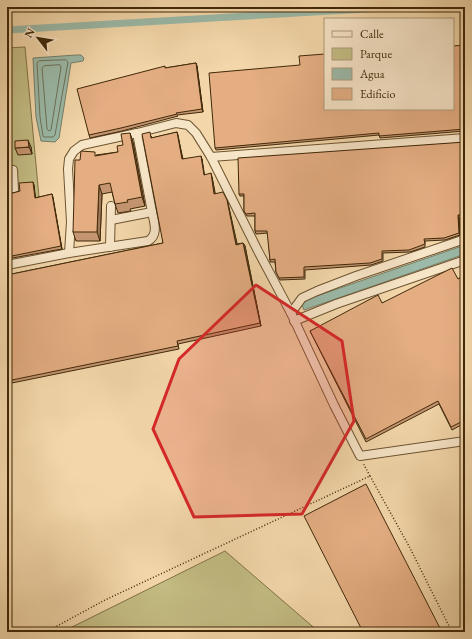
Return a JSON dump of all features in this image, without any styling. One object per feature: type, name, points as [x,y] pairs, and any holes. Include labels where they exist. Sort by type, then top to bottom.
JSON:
[{"type":"lane","points":[[69,253],[71,222],[68,169],[69,159],[74,151],[82,145],[176,123],[188,125],[196,133],[211,157],[293,317],[334,405],[360,456],[465,441]]},
{"type":"lane","points":[[7,265],[153,239],[155,234],[152,212],[137,133]]},
{"type":"lane","points":[[211,157],[465,138]]},
{"type":"lane","points":[[13,170],[10,181],[14,190]]},
{"type":"lane","points":[[110,247],[111,206]]},
{"type":"lane","points":[[111,220],[152,212]]},
{"type":"lane","points":[[293,317],[302,298],[317,291],[356,276],[465,239]]},
{"type":"lane","points":[[293,317],[465,260]]},
{"type":"path","points":[[360,456],[410,548],[452,632]]},
{"type":"path","points":[[46,632],[105,600],[370,476]]},
{"type":"highlighted area","points":[[256,285],[342,341],[354,421],[302,514],[194,517],[153,429],[179,359]]},
{"type":"green space","points":[[25,47],[39,197],[7,202],[7,48]]},
{"type":"green space","points":[[225,551],[319,632],[62,632]]},
{"type":"water","points":[[81,55],[84,58],[83,61],[71,63],[59,138],[55,142],[41,141],[36,117],[33,58]]},
{"type":"water","points":[[465,245],[465,254],[304,310],[302,305],[308,299]]},
{"type":"building","points":[[465,45],[465,129],[379,136],[379,133],[215,148],[209,73],[300,65],[299,56],[324,54],[324,110],[454,110],[454,46]]},
{"type":"building","points":[[196,63],[202,109],[176,113],[177,114],[89,135],[77,89],[165,66],[165,68]]},
{"type":"building","points":[[150,132],[151,138],[177,132],[182,159],[201,156],[204,175],[211,173],[214,194],[223,192],[227,200],[236,245],[243,243],[260,323],[177,341],[178,346],[7,381],[7,275],[163,243],[142,134]]},
{"type":"building","points":[[130,133],[142,197],[127,200],[128,202],[115,204],[110,183],[99,185],[97,232],[73,232],[75,160],[80,160],[81,151],[95,152],[95,156],[118,152],[117,146],[123,145],[121,134]]},
{"type":"building","points":[[28,140],[29,147],[15,148],[15,141]]},
{"type":"building","points":[[465,142],[465,215],[458,215],[459,233],[444,238],[424,239],[425,244],[409,250],[382,251],[382,259],[370,263],[304,267],[304,277],[279,278],[276,272],[275,259],[270,260],[267,231],[255,231],[255,213],[246,214],[244,211],[244,194],[239,194],[238,158]]},
{"type":"building","points":[[33,182],[35,198],[52,194],[61,246],[7,257],[7,192],[13,193],[20,191],[19,183]]},
{"type":"building","points":[[452,268],[458,279],[465,275],[465,420],[451,427],[438,401],[366,439],[310,331],[378,295],[382,303]]},
{"type":"building","points":[[366,484],[442,632],[363,632],[304,516]]},
{"type":"waterway","points":[[7,30],[401,7]]}]
